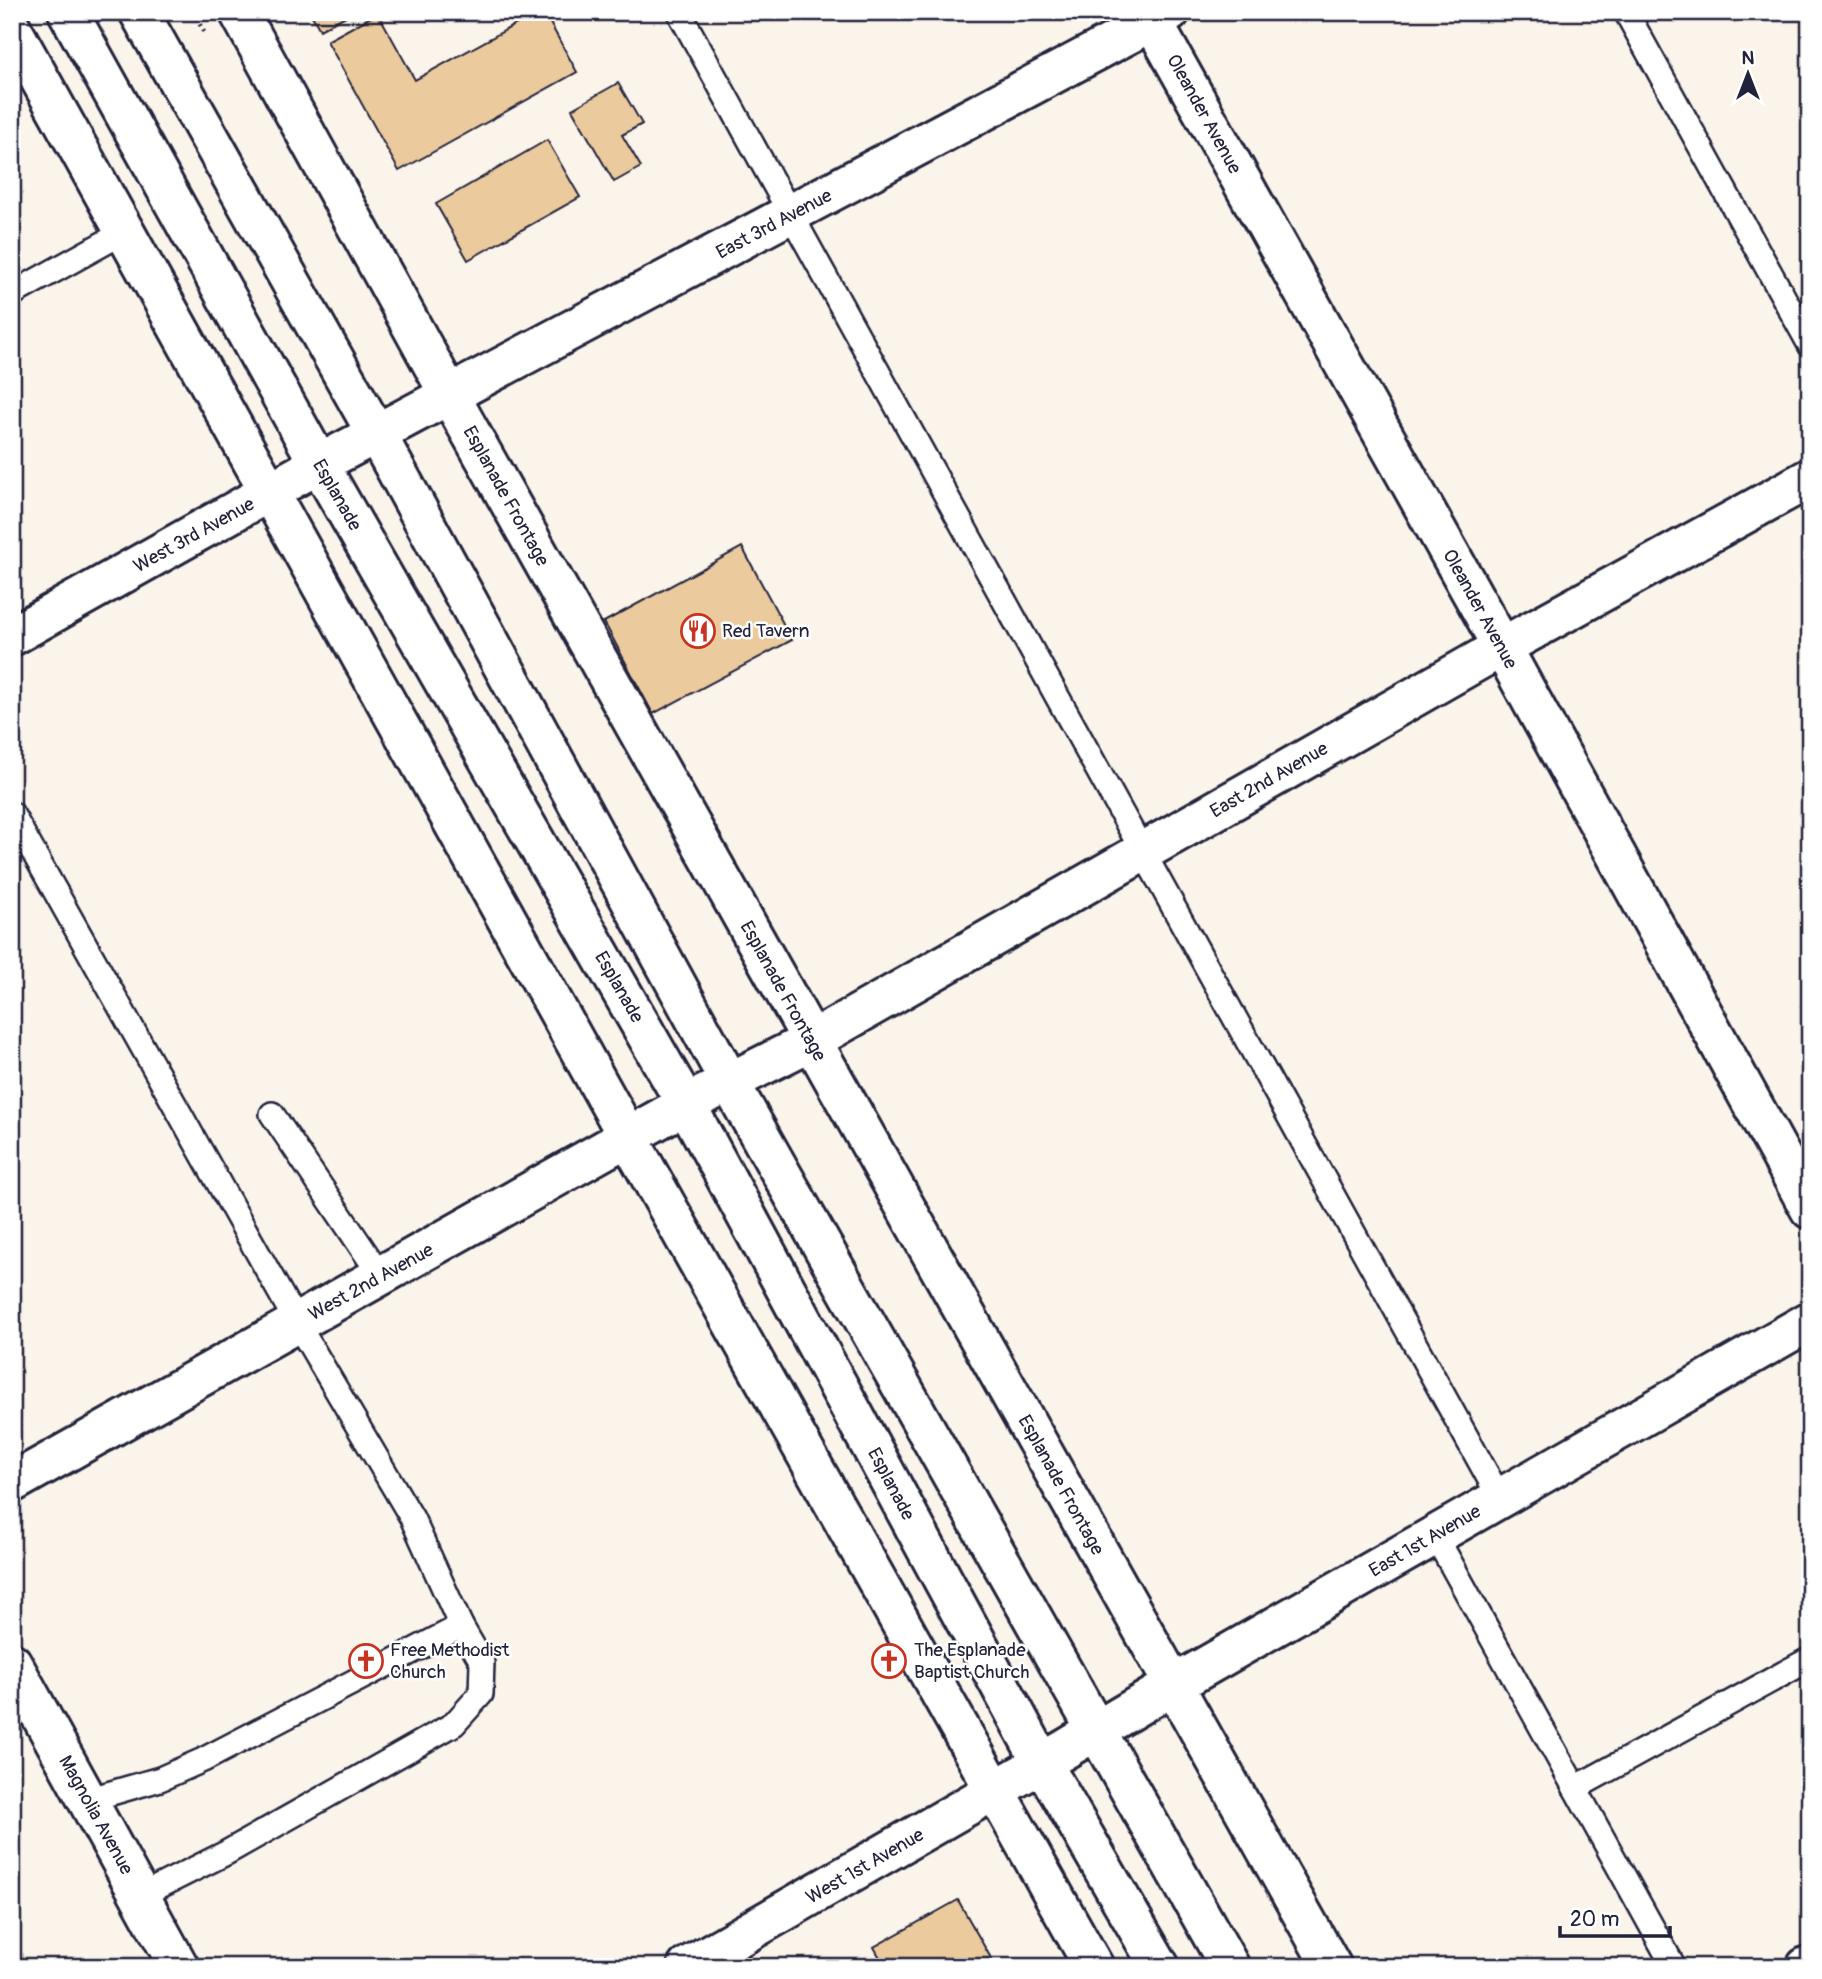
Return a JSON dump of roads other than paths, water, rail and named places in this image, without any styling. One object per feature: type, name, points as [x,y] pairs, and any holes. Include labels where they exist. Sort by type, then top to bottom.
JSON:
[{"type":"street","name":"Esplanade","points":[[68,12],[319,464],[686,1104],[1042,1763],[1160,1967]]},
{"type":"street","points":[[139,12],[377,435],[729,1081],[1230,1967]]},
{"type":"street","name":"Esplanade Frontage","points":[[239,12],[450,396],[1332,1967]]},
{"type":"street","name":"East 3rd Avenue","points":[[377,435],[791,215],[1156,15]]},
{"type":"street","name":"Oleander Avenue","points":[[1156,15],[1810,1209]]},
{"type":"street","points":[[12,29],[272,492],[628,1137],[1094,1967]]},
{"type":"street","name":"West 3rd Avenue","points":[[12,636],[319,464],[377,435]]},
{"type":"street","name":"East 2nd Avenue","points":[[729,1081],[811,1041],[1502,647],[1810,478]]},
{"type":"street","name":"West 2nd Avenue","points":[[12,1483],[729,1081]]},
{"type":"street","name":"East 1st Avenue","points":[[1042,1763],[1173,1685],[1810,1321]]},
{"type":"street","name":"Magnolia Avenue","points":[[12,1663],[179,1967]]},
{"type":"street","name":"West 1st Avenue","points":[[687,1967],[996,1792],[1042,1763]]},
{"type":"lane","points":[[679,12],[1500,1498]]},
{"type":"lane","points":[[1626,12],[1810,345]]},
{"type":"lane","points":[[12,295],[126,231]]},
{"type":"lane","points":[[12,814],[297,1323],[412,1518],[461,1626],[482,1662],[481,1694],[454,1724],[226,1853],[140,1896]]},
{"type":"lane","points":[[272,1114],[381,1276]]},
{"type":"lane","points":[[1434,1535],[1674,1967]]},
{"type":"lane","points":[[87,1800],[160,1779],[203,1760],[461,1626]]},
{"type":"lane","points":[[1575,1788],[1810,1659]]},
{"type":"place","name":"Red Tavern","points":[[698,631]]},
{"type":"place","name":"Free Methodist Church","points":[[366,1661]]},
{"type":"place","name":"The Esplanade Baptist Church","points":[[889,1661]]}]
